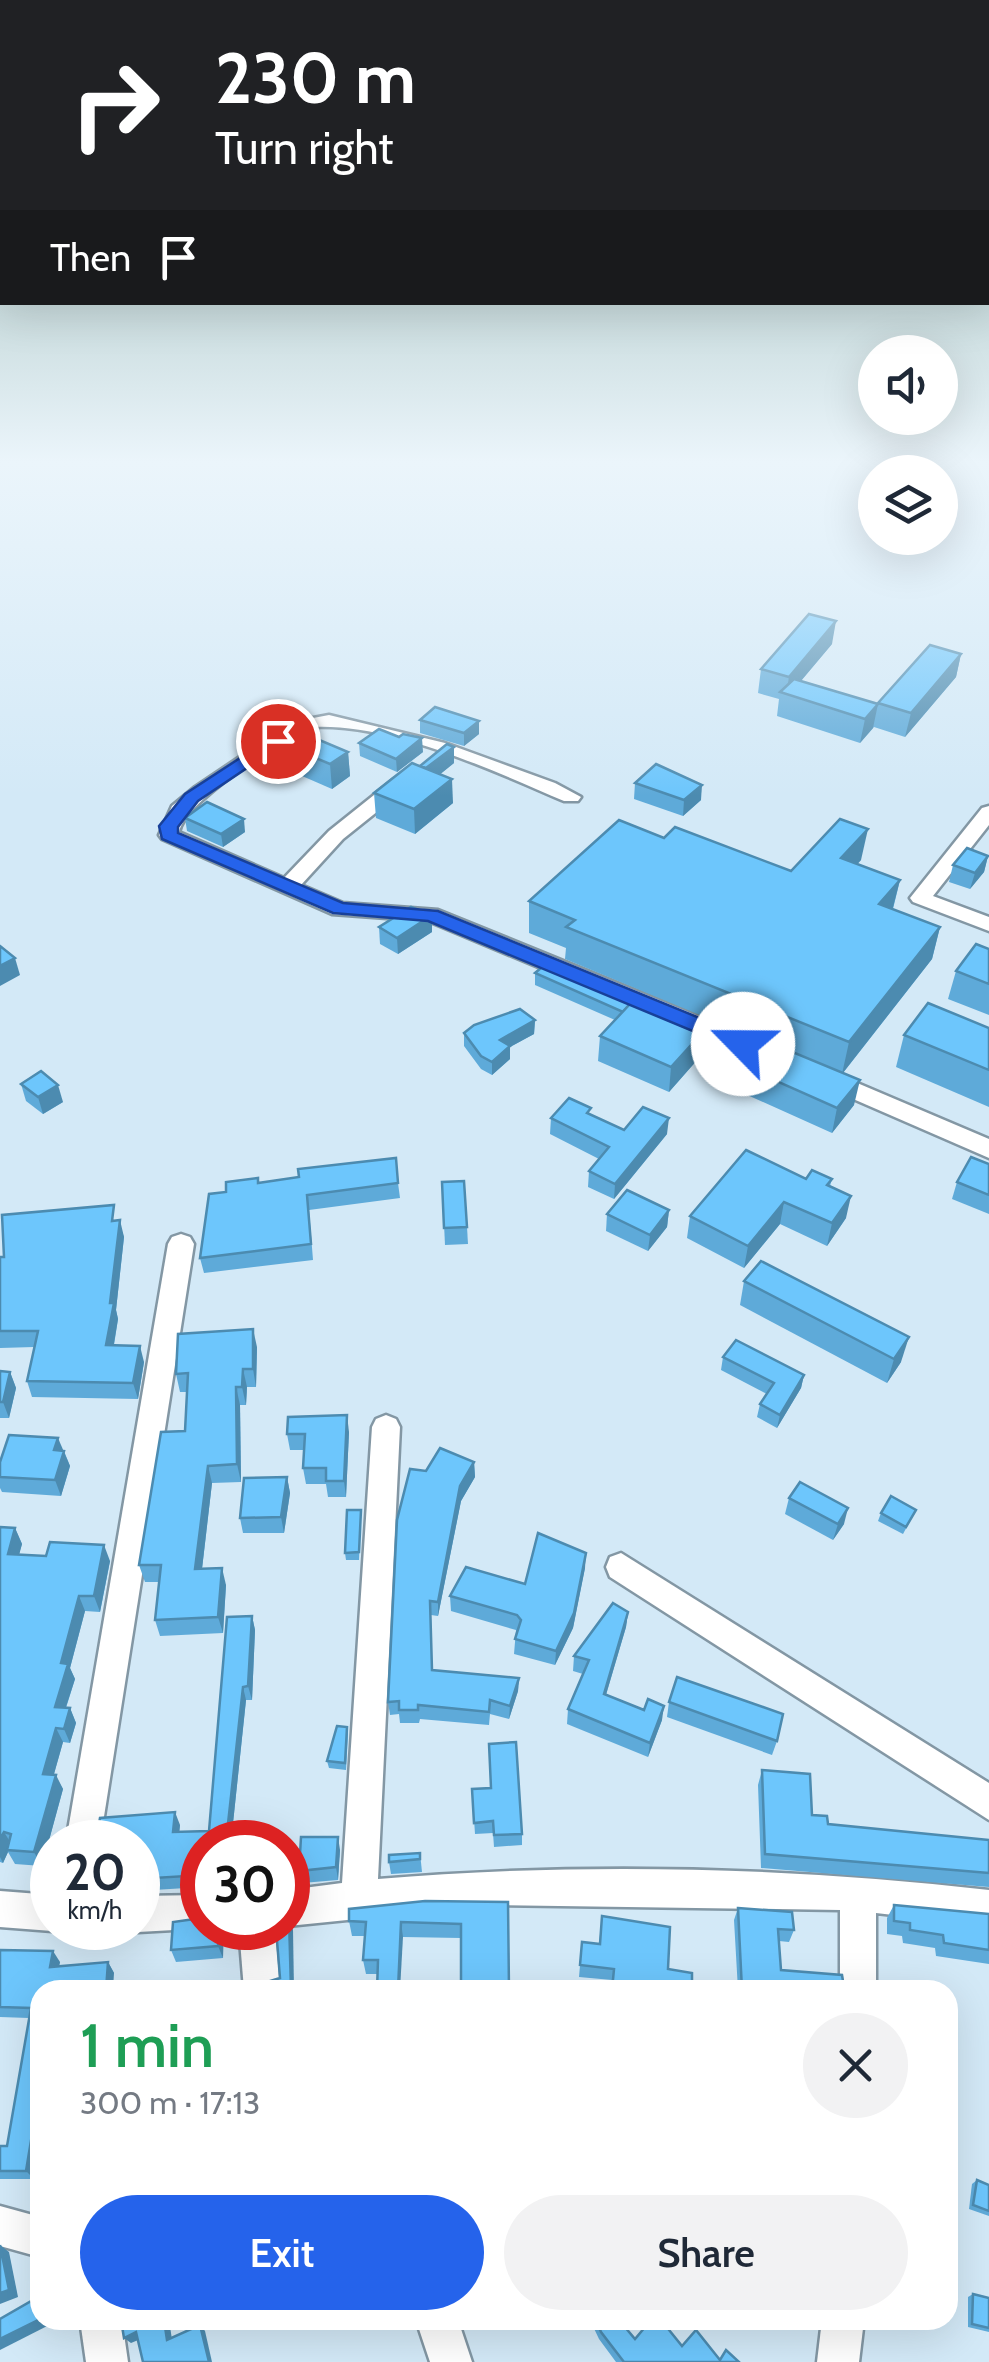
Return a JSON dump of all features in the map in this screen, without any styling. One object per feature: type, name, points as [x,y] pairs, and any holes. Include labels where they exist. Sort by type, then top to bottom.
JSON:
[{"type":"street","points":[[570,797],[428,761],[374,728],[307,722],[192,797],[168,826],[169,836],[286,888],[340,908],[432,915],[989,1150]]},
{"type":"street","points":[[286,888],[336,835],[428,761]]},
{"type":"street","points":[[989,812],[920,898],[989,924]]},
{"type":"street","points":[[87,1820],[181,1244]]},
{"type":"street","points":[[359,1898],[386,1427]]},
{"type":"street","points":[[620,1567],[989,1803]]},
{"type":"street","points":[[310,1905],[495,1887],[858,1894],[989,1908]]},
{"type":"street","points":[[858,1894],[858,1980]]},
{"type":"street","points":[[0,1910],[30,1911]]},
{"type":"street","points":[[259,1950],[261,1980]]},
{"type":"street","points":[[0,2226],[30,2234]]},
{"type":"street","points":[[102,2330],[107,2362]]},
{"type":"street","points":[[440,2330],[450,2362]]},
{"type":"street","points":[[838,2362],[842,2330]]},
{"type":"building","points":[[809,614],[836,621],[789,677],[761,669]]},
{"type":"building","points":[[930,645],[961,654],[911,713],[878,703]]},
{"type":"building","points":[[794,679],[878,704],[865,719],[780,692]]},
{"type":"building","points":[[435,707],[479,721],[464,733],[420,720]]},
{"type":"building","points":[[279,723],[348,752],[330,764],[260,735]]},
{"type":"building","points":[[379,729],[399,737],[403,734],[422,738],[396,759],[359,743]]},
{"type":"building","points":[[447,744],[454,747],[426,768],[420,766]]},
{"type":"building","points":[[412,763],[452,779],[414,809],[374,793]]},
{"type":"building","points":[[656,764],[702,785],[684,800],[635,783]]},
{"type":"building","points":[[207,802],[244,819],[221,834],[185,818]]},
{"type":"building","points":[[840,819],[868,829],[841,858],[900,880],[879,904],[940,927],[849,1042],[566,927],[575,920],[529,901],[619,820],[664,838],[675,827],[791,871]]},
{"type":"building","points":[[967,848],[988,856],[975,873],[953,865]]},
{"type":"building","points":[[411,907],[432,915],[397,938],[379,927]]},
{"type":"building","points":[[976,944],[989,949],[989,984],[956,971]]},
{"type":"building","points":[[0,946],[15,958],[0,966]]},
{"type":"building","points":[[547,963],[644,1004],[641,1008],[630,1004],[623,1012],[535,973]]},
{"type":"building","points":[[928,1003],[989,1028],[989,1070],[904,1035]]},
{"type":"building","points":[[630,1004],[701,1034],[671,1067],[600,1036]]},
{"type":"building","points":[[520,1009],[535,1020],[500,1040],[510,1046],[492,1062],[481,1056],[464,1033],[474,1025]]},
{"type":"building","points":[[742,1031],[860,1080],[837,1108],[720,1056]]},
{"type":"building","points":[[41,1071],[58,1085],[38,1097],[21,1084]]},
{"type":"building","points":[[569,1098],[591,1108],[587,1113],[624,1130],[643,1107],[669,1118],[615,1184],[589,1171],[609,1147],[551,1118]]},
{"type":"building","points":[[746,1150],[806,1179],[812,1170],[832,1179],[827,1185],[851,1196],[832,1223],[784,1202],[748,1246],[690,1216]]},
{"type":"building","points":[[971,1157],[989,1164],[989,1195],[957,1182]]},
{"type":"building","points":[[396,1158],[398,1183],[307,1195],[311,1244],[200,1258],[209,1194],[226,1192],[226,1182],[258,1178],[258,1183],[299,1177],[298,1169]]},
{"type":"building","points":[[464,1181],[467,1227],[444,1228],[442,1182]]},
{"type":"building","points":[[627,1190],[669,1210],[650,1235],[607,1214]]},
{"type":"building","points":[[114,1205],[112,1221],[120,1220],[110,1303],[114,1303],[106,1345],[140,1346],[133,1383],[27,1381],[38,1331],[0,1331],[2,1215]]},
{"type":"building","points":[[761,1261],[909,1337],[894,1359],[744,1281]]},
{"type":"building","points":[[253,1329],[253,1369],[243,1369],[242,1387],[236,1387],[237,1464],[208,1466],[195,1569],[222,1568],[218,1617],[155,1620],[161,1565],[139,1565],[161,1432],[185,1431],[188,1373],[176,1374],[178,1334]]},
{"type":"building","points":[[736,1340],[804,1375],[780,1415],[760,1404],[774,1383],[723,1357]]},
{"type":"building","points":[[0,1371],[10,1372],[3,1402],[0,1402]]},
{"type":"building","points":[[347,1415],[344,1481],[326,1481],[326,1468],[303,1468],[305,1434],[287,1434],[288,1417]]},
{"type":"building","points":[[9,1435],[58,1438],[54,1450],[64,1451],[55,1480],[0,1477],[0,1462]]},
{"type":"building","points":[[440,1448],[474,1462],[460,1486],[438,1602],[430,1601],[432,1670],[519,1678],[510,1706],[490,1700],[489,1712],[418,1705],[418,1710],[399,1710],[399,1701],[388,1702],[397,1520],[410,1469],[426,1471]]},
{"type":"building","points":[[287,1477],[281,1517],[240,1518],[244,1478]]},
{"type":"building","points":[[800,1482],[848,1508],[838,1524],[789,1498]]},
{"type":"building","points":[[891,1496],[916,1510],[906,1527],[881,1513]]},
{"type":"building","points":[[347,1510],[361,1510],[359,1552],[345,1553]]},
{"type":"building","points":[[0,1527],[15,1528],[8,1554],[46,1556],[50,1542],[104,1545],[94,1596],[79,1596],[61,1663],[68,1664],[55,1707],[70,1708],[64,1729],[56,1728],[43,1774],[56,1775],[43,1820],[30,1820],[30,1852],[7,1850],[11,1834],[4,1832],[0,1839]]},
{"type":"building","points":[[538,1533],[586,1553],[574,1613],[556,1651],[515,1639],[521,1620],[517,1615],[450,1596],[466,1567],[525,1584]]},
{"type":"building","points":[[613,1603],[628,1612],[604,1694],[644,1710],[648,1699],[664,1706],[650,1743],[568,1709],[589,1660],[574,1656]]},
{"type":"building","points":[[252,1616],[248,1686],[243,1687],[228,1820],[210,1820],[227,1617]]},
{"type":"building","points":[[677,1677],[783,1714],[777,1741],[669,1702]]},
{"type":"building","points":[[337,1726],[347,1727],[345,1763],[327,1761]]},
{"type":"building","points":[[516,1742],[522,1834],[494,1835],[493,1821],[474,1823],[472,1789],[491,1788],[489,1744]]},
{"type":"building","points":[[762,1770],[810,1774],[812,1815],[827,1816],[828,1824],[989,1840],[989,1873],[765,1854]]},
{"type":"building","points":[[175,1812],[173,1832],[180,1832],[180,1876],[160,1878],[160,1820],[100,1818]]},
{"type":"building","points":[[310,1837],[338,1837],[336,1867],[310,1870]]},
{"type":"building","points":[[420,1853],[420,1859],[389,1862],[389,1855]]},
{"type":"building","points":[[425,1901],[508,1902],[509,1980],[461,1980],[461,1924],[401,1922],[398,1980],[377,1980],[378,1960],[363,1960],[366,1922],[349,1921],[349,1909]]},
{"type":"building","points":[[894,1905],[989,1914],[989,1950],[944,1943],[943,1935],[910,1930],[910,1923],[894,1921]]},
{"type":"building","points":[[738,1908],[792,1912],[794,1930],[778,1929],[781,1970],[842,1975],[843,1980],[742,1980]]},
{"type":"building","points":[[602,1916],[670,1927],[668,1969],[692,1973],[692,1980],[613,1980],[614,1969],[580,1965],[582,1942],[600,1944]]},
{"type":"building","points":[[180,1921],[180,1949],[171,1950],[173,1922]]},
{"type":"building","points":[[0,1950],[53,1951],[50,1967],[108,1962],[107,1980],[30,1980],[30,2008],[0,2007]]},
{"type":"building","points":[[278,1950],[290,1950],[291,1980],[274,1980],[280,1978]]},
{"type":"building","points":[[30,2014],[30,2147],[26,2171],[0,2171],[0,2146],[7,2146]]},
{"type":"building","points":[[977,2180],[989,2185],[989,2211],[973,2205]]},
{"type":"building","points":[[0,2245],[9,2290],[0,2293]]},
{"type":"building","points":[[973,2294],[989,2298],[989,2328],[972,2324]]},
{"type":"building","points":[[30,2302],[30,2324],[0,2339],[0,2319]]},
{"type":"building","points":[[123,2330],[166,2330],[167,2340],[189,2330],[201,2330],[209,2362],[143,2362],[136,2332],[124,2338]]},
{"type":"building","points":[[627,2330],[635,2339],[643,2330],[669,2330],[682,2346],[696,2330],[720,2360],[726,2350],[739,2362],[624,2362],[601,2332]]},
{"type":"route","points":[[278,741],[192,797],[168,826],[169,836],[340,908],[432,915],[743,1044]]}]
